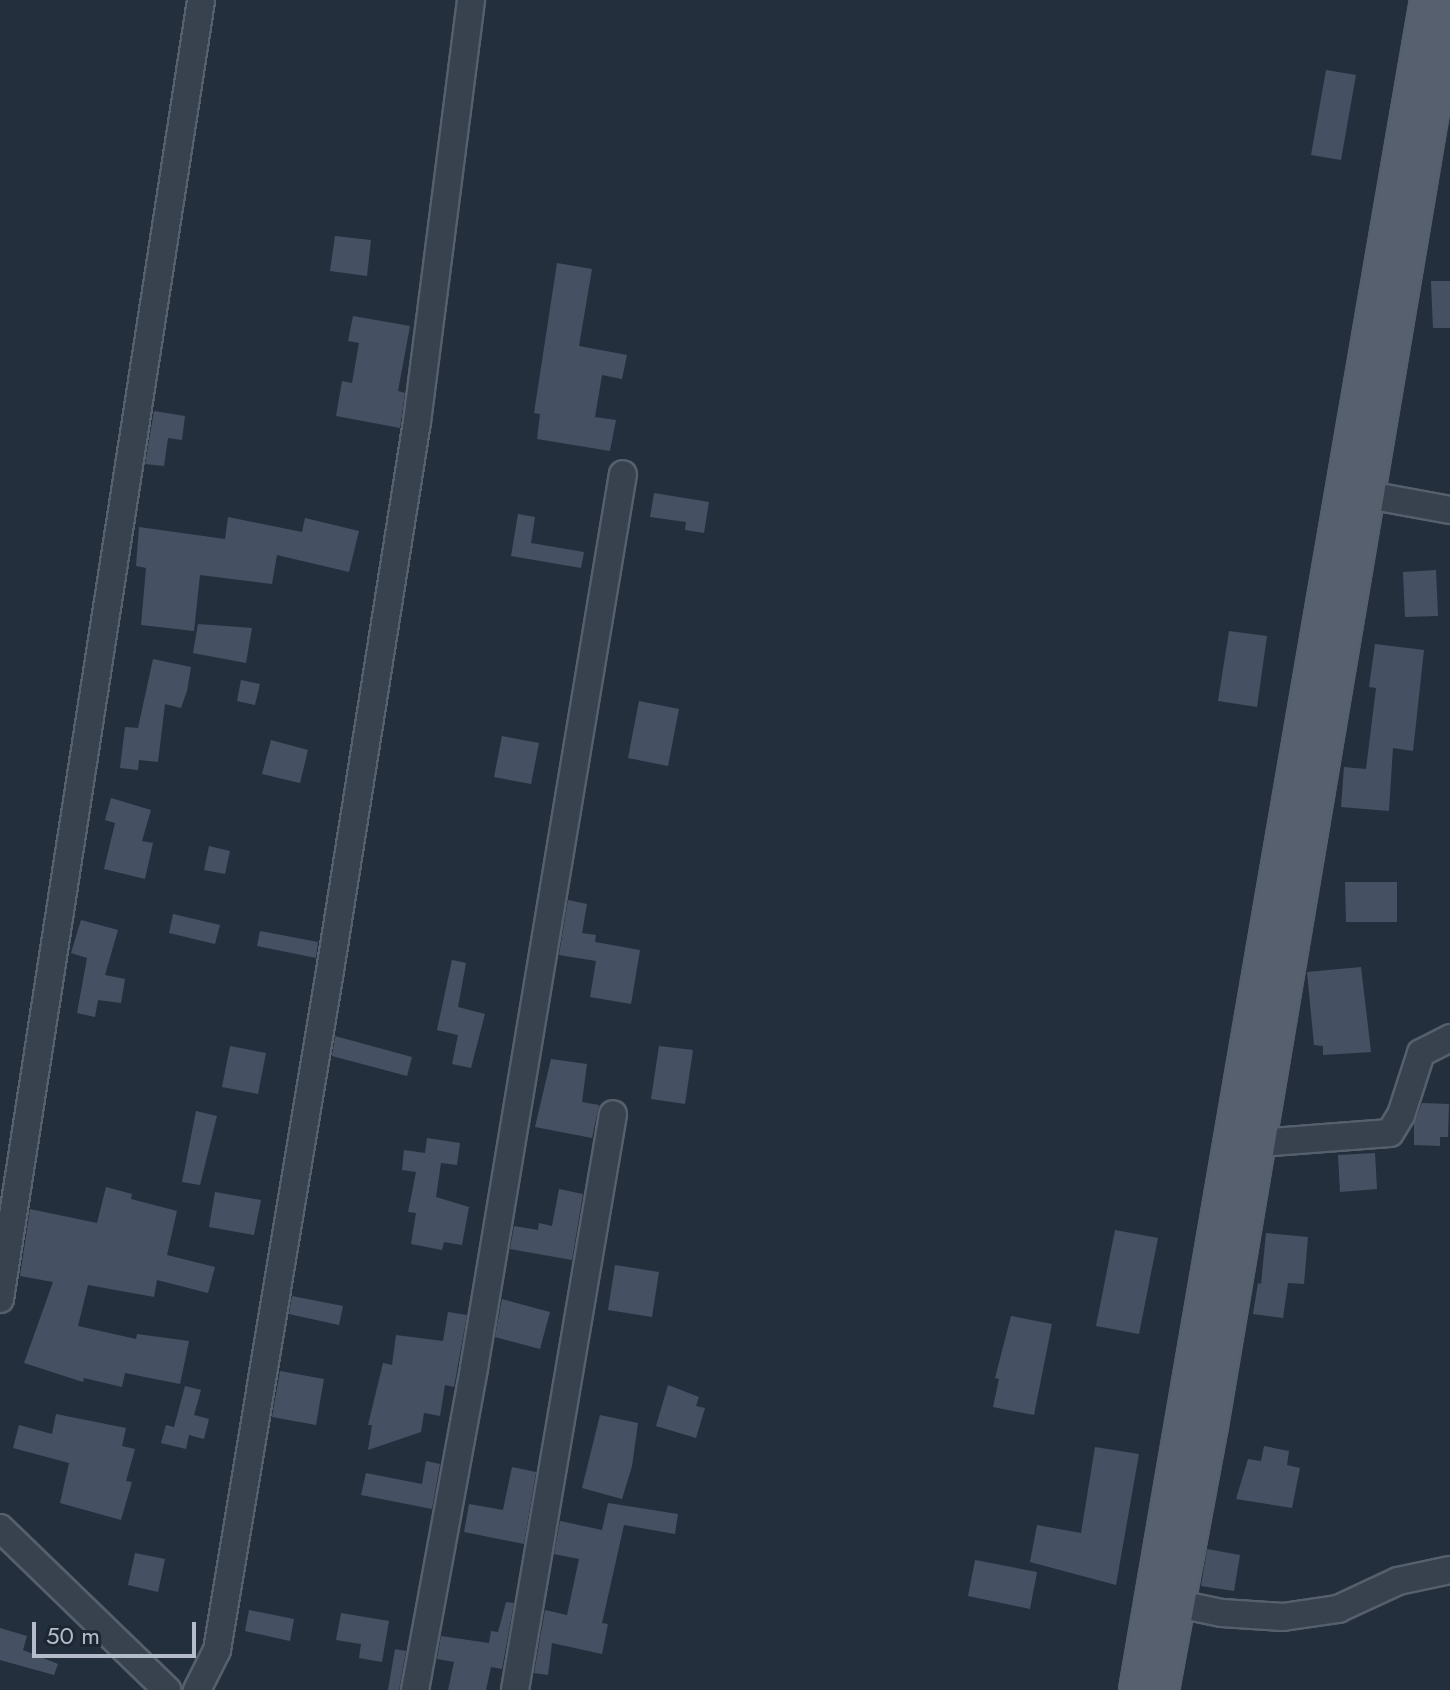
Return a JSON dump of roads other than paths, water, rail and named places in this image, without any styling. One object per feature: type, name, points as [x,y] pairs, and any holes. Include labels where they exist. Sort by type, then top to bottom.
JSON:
[{"type":"main road","points":[[1136,1690],[1164,1601],[1259,1143],[1368,495],[1360,461],[1427,0]]},
{"type":"main road","points":[[1162,1690],[1164,1601],[1360,461],[1450,6]]},
{"type":"street","points":[[0,1299],[201,0]]},
{"type":"street","points":[[197,1690],[217,1650],[271,1306],[335,940],[417,422],[471,0]]},
{"type":"street","points":[[415,1690],[474,1368],[623,474]]},
{"type":"street","points":[[1368,495],[1450,510]]},
{"type":"street","points":[[1259,1143],[1390,1133],[1401,1115],[1421,1053],[1450,1038]]},
{"type":"street","points":[[515,1690],[613,1114]]},
{"type":"street","points":[[0,1528],[167,1690]]},
{"type":"street","points":[[1164,1601],[1222,1613],[1283,1617],[1338,1609],[1398,1581],[1450,1570]]}]
